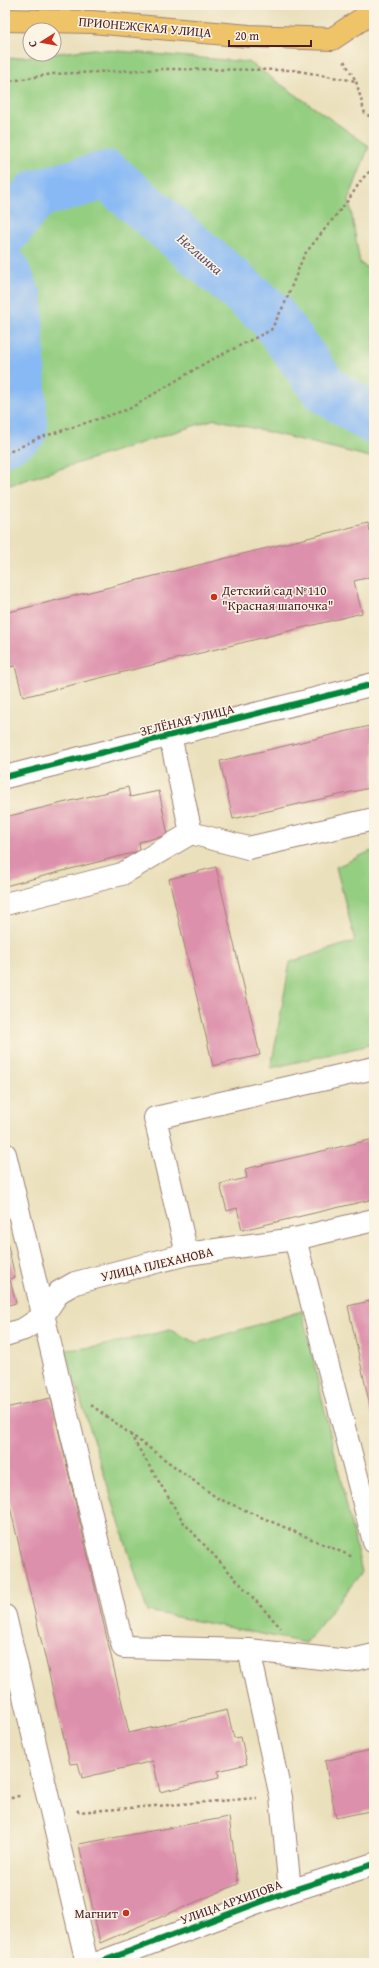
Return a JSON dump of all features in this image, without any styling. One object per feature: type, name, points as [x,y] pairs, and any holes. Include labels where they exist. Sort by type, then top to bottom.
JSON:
[{"type":"main road","points":[[332,39],[374,11]]},
{"type":"main road","name":"ПРИОНЕЖСКАЯ УЛИЦА","points":[[5,20],[92,22],[249,36],[332,39]]},
{"type":"street","name":"ЗЕЛЁНАЯ УЛИЦА","points":[[5,777],[374,684]]},
{"type":"street","points":[[170,735],[191,833]]},
{"type":"street","points":[[5,904],[122,874],[191,833],[248,848],[374,819]]},
{"type":"street","points":[[187,1254],[155,1118],[374,1068]]},
{"type":"street","points":[[5,1154],[42,1317],[60,1382],[123,1647],[249,1650],[306,1655],[348,1661],[374,1655]]},
{"type":"street","name":"УЛИЦА ПЛЕХАНОВА","points":[[5,1334],[24,1329],[42,1317],[59,1292],[75,1283],[187,1254],[295,1239],[374,1220]]},
{"type":"street","points":[[295,1239],[374,1542]]},
{"type":"street","points":[[5,1616],[87,1963]]},
{"type":"street","points":[[249,1650],[280,1797],[290,1891]]},
{"type":"street","name":"УЛИЦА АРХИПОВА","points":[[98,1963],[290,1891],[374,1864]]},
{"type":"path","points":[[332,39],[356,81],[365,114],[374,118]]},
{"type":"path","points":[[5,82],[52,74],[165,69],[292,70],[356,81]]},
{"type":"path","points":[[5,454],[39,438],[129,409],[207,362],[271,330],[286,303],[304,254],[349,199],[362,179],[374,167]]},
{"type":"path","points":[[60,1382],[217,1498],[360,1560]]},
{"type":"path","points":[[129,1432],[184,1523],[306,1655]]},
{"type":"path","points":[[5,1800],[45,1788],[79,1812],[280,1797]]},
{"type":"green space","points":[[94,49],[249,62],[369,146],[349,199],[360,263],[374,272],[374,458],[215,419],[7,486],[5,493],[5,59],[22,57],[22,62],[62,62],[62,53]]},
{"type":"green space","points":[[371,851],[374,853],[374,1044],[271,1068],[290,962],[355,941],[336,867]]},
{"type":"green space","points":[[302,1311],[362,1572],[306,1643],[147,1611],[65,1350],[96,1347],[170,1330],[197,1343]]},
{"type":"building","name":"Детский сад №110 \"Красная шапочка\"","points":[[368,523],[374,547],[374,576],[354,581],[362,613],[23,697],[15,666],[5,668],[5,613]]},
{"type":"building","points":[[374,725],[374,787],[233,819],[220,761]]},
{"type":"building","points":[[128,787],[130,797],[159,791],[168,835],[139,842],[140,851],[5,886],[5,817]]},
{"type":"building","points":[[216,867],[260,1055],[213,1066],[169,879]]},
{"type":"building","points":[[374,1139],[374,1199],[242,1230],[237,1208],[227,1211],[220,1184],[247,1178],[245,1169]]},
{"type":"building","points":[[6,1237],[15,1277],[10,1279],[16,1303],[5,1306]]},
{"type":"building","points":[[374,1300],[374,1420],[373,1420],[348,1306]]},
{"type":"building","points":[[51,1398],[129,1733],[227,1710],[234,1738],[241,1737],[247,1764],[218,1771],[219,1778],[160,1792],[153,1761],[82,1778],[78,1763],[70,1764],[5,1485],[5,1408]]},
{"type":"building","points":[[374,1749],[374,1810],[336,1818],[325,1761]]},
{"type":"building","points":[[229,1817],[238,1884],[100,1943],[79,1844]]},
{"type":"waterway","name":"Неглинка","points":[[5,232],[36,194],[107,175],[271,315],[325,389],[374,420]]},
{"type":"waterway","name":"Неглинка","points":[[5,270],[18,300],[23,430],[5,441]]},
{"type":"cycle path","points":[[5,777],[374,684]]},
{"type":"cycle path","points":[[98,1963],[290,1891],[374,1864]]},
{"type":"place","name":"Детский сад №110 \"Красная шапочка\"","points":[[214,597]]},
{"type":"place","name":"Магнит","points":[[126,1913]]}]
